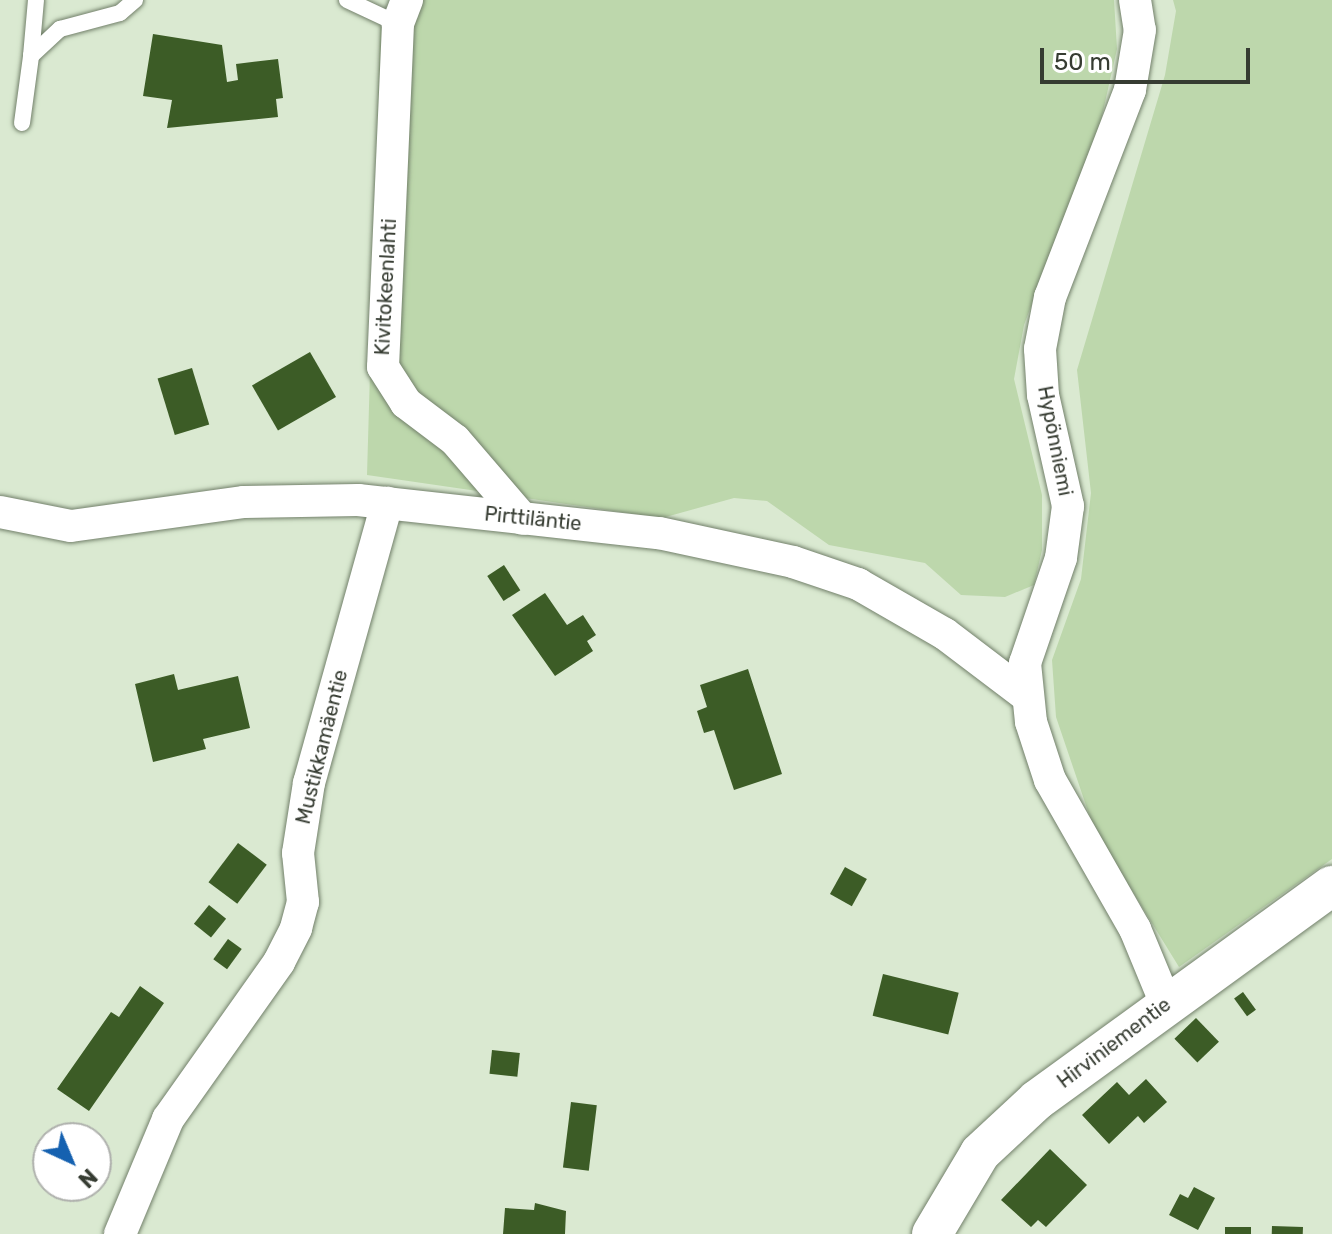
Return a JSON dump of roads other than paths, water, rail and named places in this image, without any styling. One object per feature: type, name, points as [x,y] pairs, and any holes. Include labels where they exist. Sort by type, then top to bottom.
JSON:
[{"type":"street","name":"Hypönniemi","points":[[1135,0],[1140,30],[1130,90],[1050,297],[1040,349],[1043,395],[1068,506],[1061,558],[1025,663],[1028,697],[1056,793],[1135,929],[1166,1004]]},
{"type":"street","name":"Kivitokeenlahti","points":[[403,12],[383,367],[389,384],[406,403],[455,440],[523,519]]},
{"type":"street","name":"Pirttiläntie","points":[[0,512],[71,526],[244,502],[387,503],[659,533],[829,574],[916,615],[1028,697]]},
{"type":"street","name":"Mustikkamäentie","points":[[120,1234],[168,1119],[279,962],[296,928],[303,902],[298,853],[306,796],[387,503]]},
{"type":"street","name":"Hirviniementie","points":[[932,1234],[980,1153],[1037,1100],[1332,886]]},
{"type":"lane","points":[[22,123],[36,0]]},
{"type":"lane","points":[[31,56],[60,29],[120,13],[135,0]]},
{"type":"lane","points":[[347,0],[403,12]]}]
